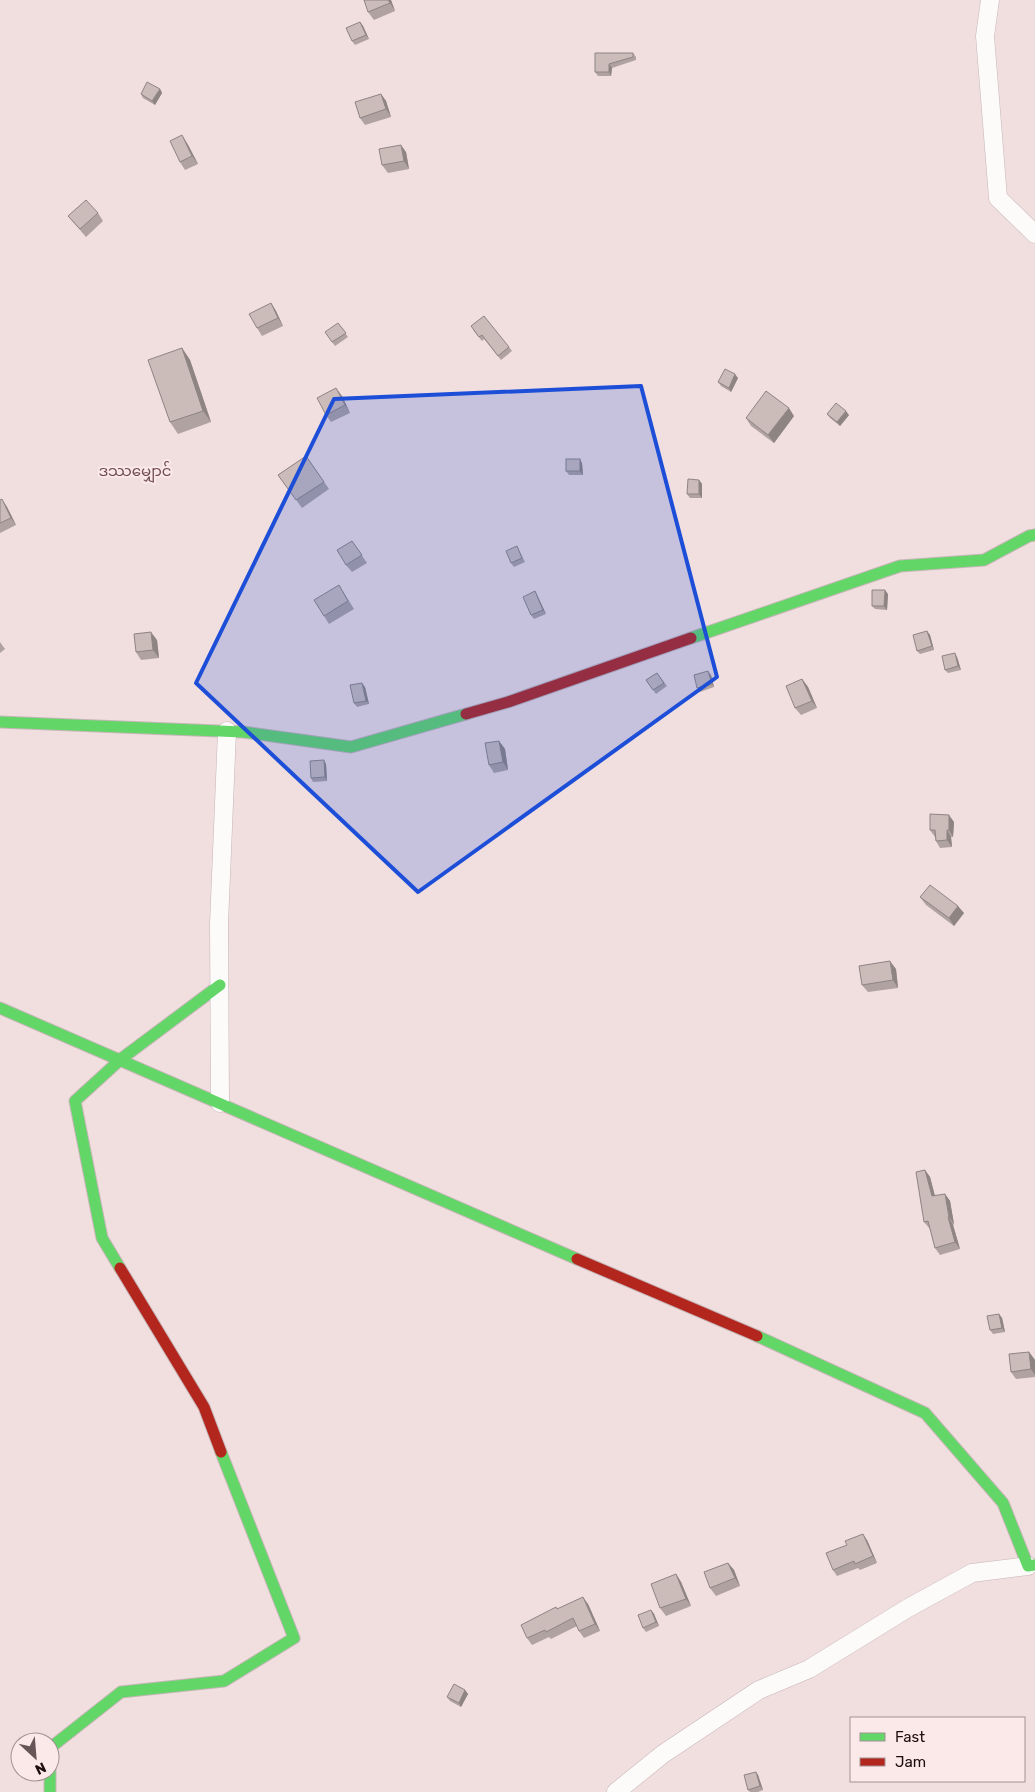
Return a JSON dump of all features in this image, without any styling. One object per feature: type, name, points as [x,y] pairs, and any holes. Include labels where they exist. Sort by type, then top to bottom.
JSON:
[{"type":"street","points":[[990,0],[985,36],[998,198],[1035,234]]},
{"type":"street","points":[[0,722],[243,732],[351,747],[508,702],[900,566],[984,560],[1029,536],[1035,535]]},
{"type":"street","points":[[220,1103],[219,924],[227,732]]},
{"type":"street","points":[[50,1792],[50,1748],[122,1692],[224,1681],[294,1638],[204,1407],[102,1238],[74,1101],[121,1059],[220,985]]},
{"type":"street","points":[[0,1008],[772,1343],[926,1413],[1003,1503],[1032,1566],[972,1573],[908,1608],[809,1668],[759,1690],[663,1754],[616,1792]]},
{"type":"highlighted area","points":[[641,386],[717,677],[418,892],[196,683],[334,399]]},
{"type":"building","points":[[364,0],[388,0],[390,3],[368,12]]},
{"type":"building","points":[[360,22],[366,35],[352,41],[346,28]]},
{"type":"building","points":[[595,53],[633,53],[633,57],[609,64],[609,72],[595,72]]},
{"type":"building","points":[[147,82],[160,89],[152,101],[141,94]]},
{"type":"building","points":[[381,94],[386,109],[360,118],[355,102]]},
{"type":"building","points":[[182,135],[192,156],[180,162],[170,141]]},
{"type":"building","points":[[401,145],[404,161],[382,165],[379,149]]},
{"type":"building","points":[[86,200],[98,213],[80,229],[68,216]]},
{"type":"building","points":[[271,303],[278,318],[257,328],[249,314]]},
{"type":"building","points":[[484,316],[509,347],[498,356],[482,335],[479,337],[471,326]]},
{"type":"building","points":[[338,323],[346,333],[332,342],[325,332]]},
{"type":"building","points":[[182,348],[203,411],[170,422],[148,360]]},
{"type":"building","points":[[725,369],[735,374],[729,388],[718,382]]},
{"type":"building","points":[[336,388],[345,405],[326,415],[317,398]]},
{"type":"building","points":[[766,391],[789,408],[768,435],[746,418]]},
{"type":"building","points":[[836,403],[846,411],[837,422],[827,414]]},
{"type":"building","points":[[306,456],[324,482],[296,500],[278,475]]},
{"type":"building","points":[[566,459],[580,459],[580,471],[566,471]]},
{"type":"building","points":[[688,479],[699,480],[699,494],[687,494]]},
{"type":"building","points":[[2,499],[11,518],[0,523],[0,500]]},
{"type":"building","points":[[352,541],[362,555],[346,565],[337,550]]},
{"type":"building","points":[[517,546],[522,558],[511,563],[506,551]]},
{"type":"building","points":[[339,585],[348,601],[324,616],[314,600]]},
{"type":"building","points":[[872,590],[885,590],[884,606],[872,606]]},
{"type":"building","points":[[535,591],[543,610],[531,615],[523,597]]},
{"type":"building","points":[[927,631],[932,646],[917,651],[913,635]]},
{"type":"building","points":[[151,632],[153,650],[136,652],[134,634]]},
{"type":"building","points":[[955,653],[958,666],[945,670],[942,656]]},
{"type":"building","points":[[708,671],[712,684],[697,688],[694,675]]},
{"type":"building","points":[[657,673],[664,683],[653,690],[646,680]]},
{"type":"building","points":[[802,679],[812,701],[795,708],[786,686]]},
{"type":"building","points":[[362,683],[366,701],[354,703],[350,685]]},
{"type":"building","points":[[499,741],[503,762],[489,765],[485,743]]},
{"type":"building","points":[[324,760],[325,777],[311,778],[310,761]]},
{"type":"building","points":[[930,814],[949,815],[947,840],[936,841],[935,830],[930,830]]},
{"type":"building","points":[[930,885],[958,906],[949,918],[920,897]]},
{"type":"building","points":[[890,961],[893,980],[862,985],[859,966]]},
{"type":"building","points":[[925,1170],[932,1196],[945,1194],[948,1217],[955,1242],[935,1248],[928,1221],[924,1222],[916,1172]]},
{"type":"building","points":[[999,1314],[1002,1328],[990,1330],[987,1316]]},
{"type":"building","points":[[1029,1352],[1031,1369],[1011,1372],[1009,1354]]},
{"type":"building","points":[[863,1534],[873,1556],[855,1564],[854,1561],[833,1570],[826,1553],[847,1545],[845,1541]]},
{"type":"building","points":[[728,1563],[735,1578],[710,1588],[704,1572]]},
{"type":"building","points":[[676,1574],[686,1599],[660,1608],[651,1584]]},
{"type":"building","points":[[583,1597],[595,1624],[579,1631],[573,1618],[546,1632],[545,1630],[527,1638],[521,1625],[556,1607],[557,1609]]},
{"type":"building","points":[[651,1610],[656,1622],[643,1628],[638,1615]]},
{"type":"building","points":[[454,1684],[465,1690],[459,1703],[447,1697]]},
{"type":"building","points":[[756,1772],[760,1786],[748,1790],[744,1775]]},
{"type":"traffic: fast","points":[[691,638],[900,566],[984,560],[1029,536],[1035,535]]},
{"type":"traffic: fast","points":[[0,722],[243,732],[351,747],[466,714]]},
{"type":"traffic: fast","points":[[120,1268],[102,1238],[75,1101],[121,1059],[220,985]]},
{"type":"traffic: fast","points":[[0,1008],[577,1259]]},
{"type":"traffic: fast","points":[[757,1336],[925,1413],[1003,1503],[1028,1566],[1035,1565]]},
{"type":"traffic: fast","points":[[50,1792],[50,1748],[121,1692],[224,1681],[294,1638],[221,1452]]},
{"type":"traffic: jam","points":[[466,714],[508,702],[691,638]]},
{"type":"traffic: jam","points":[[577,1259],[757,1336]]},
{"type":"traffic: jam","points":[[120,1268],[204,1407],[221,1452]]},
{"type":"district","name":"ဒဿမျှောင်","points":[[135,471]]}]
